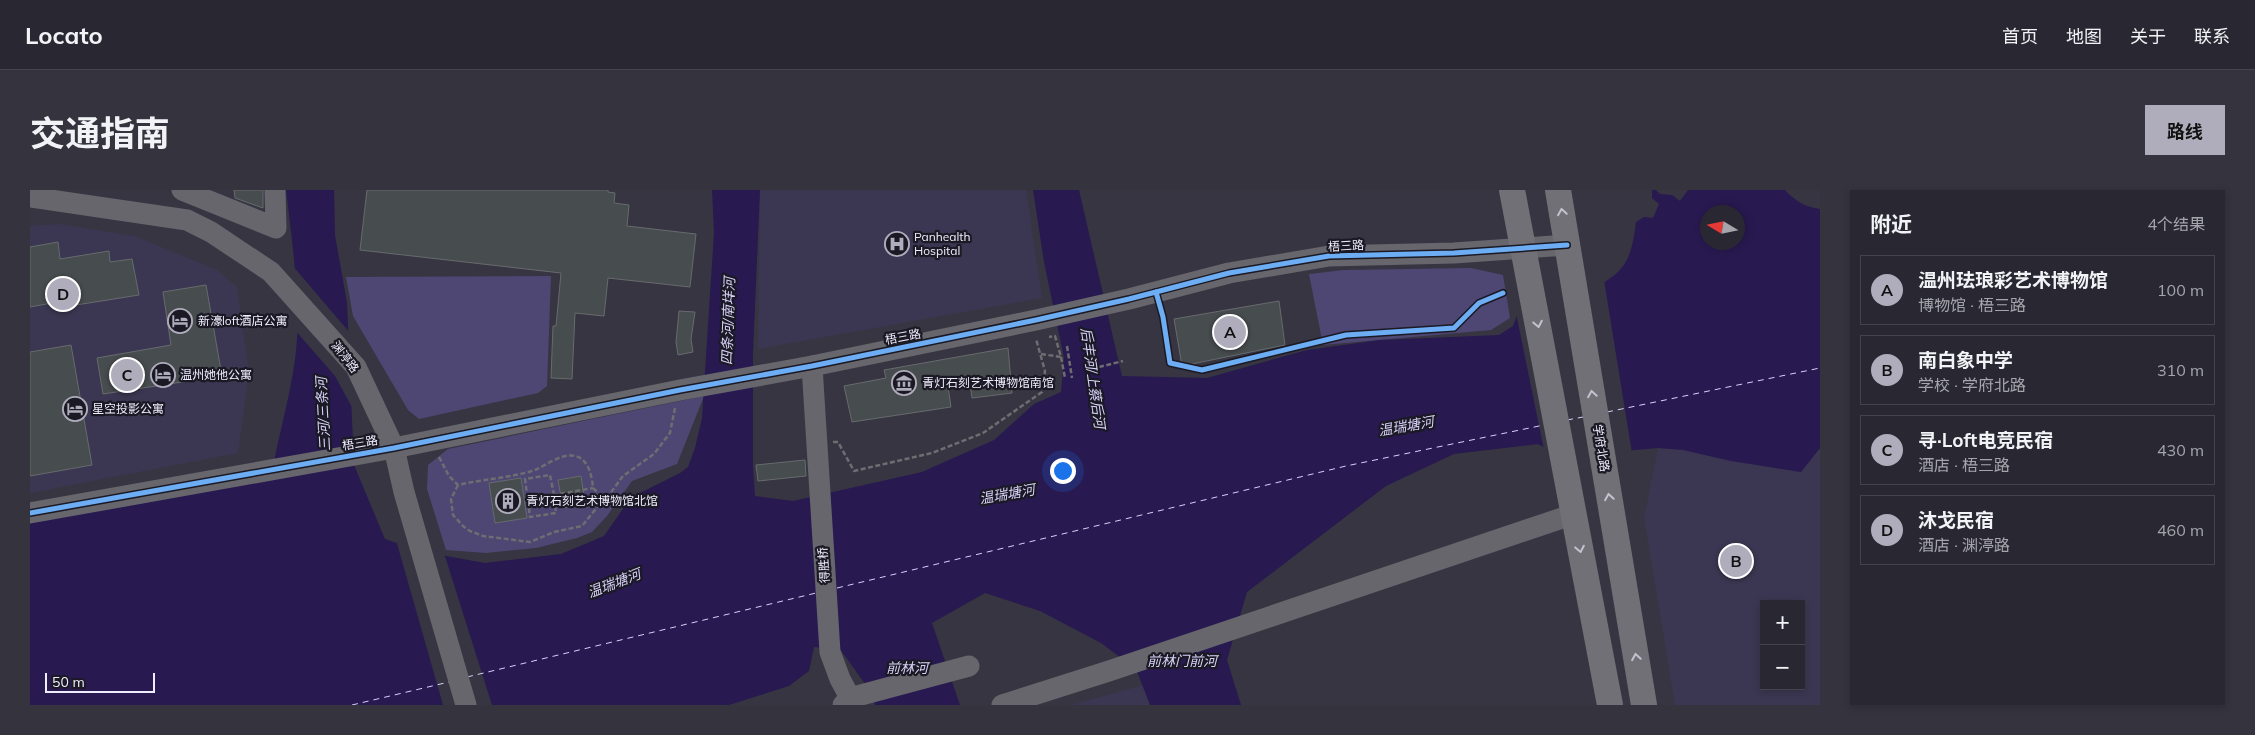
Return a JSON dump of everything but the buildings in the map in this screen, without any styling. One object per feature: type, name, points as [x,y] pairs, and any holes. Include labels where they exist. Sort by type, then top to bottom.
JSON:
[{"type":"main road","points":[[1512,190],[1610,705]]},
{"type":"main road","name":"学府北路","points":[[1558,190],[1644,705]]},
{"type":"street","points":[[182,190],[276,228],[275,190]]},
{"type":"street","name":"渊渟路","points":[[30,197],[187,220],[211,232],[272,272],[356,367],[394,448],[404,492],[466,705]]},
{"type":"street","name":"梧三路","points":[[30,513],[394,448],[774,372],[1041,329],[1129,299],[1229,273],[1329,256],[1454,253],[1523,248],[1569,256]]},
{"type":"street","name":"得胜桥","points":[[812,366],[830,652],[849,703]]},
{"type":"street","points":[[1002,705],[1250,624],[1574,514]]},
{"type":"street","points":[[849,703],[969,666]]},
{"type":"path","points":[[1041,329],[1055,336],[1065,378]]},
{"type":"path","points":[[817,443],[838,442],[854,471],[932,452],[983,433],[1042,392],[1046,371],[1036,339],[1027,340]]},
{"type":"path","points":[[1067,346],[1072,378]]},
{"type":"path","points":[[1041,354],[1061,357]]},
{"type":"path","points":[[1099,367],[1123,361]]},
{"type":"path","points":[[1063,367],[1070,365]]},
{"type":"path","points":[[600,495],[609,494],[623,476],[654,454],[670,433],[686,389]]},
{"type":"path","points":[[430,440],[449,476],[458,485]]},
{"type":"path","points":[[458,485],[534,470],[562,458],[575,456],[583,461],[589,469],[593,488],[600,495]]},
{"type":"path","points":[[550,475],[554,495],[556,513],[530,517],[525,478],[550,475]]},
{"type":"path","points":[[458,485],[451,499],[453,515],[464,527],[484,536],[530,542],[554,532],[582,526],[599,504],[600,495]]},
{"type":"path","points":[[554,495],[593,488]]},
{"type":"shaded area","name":"Panhealth Hospital","points":[[760,190],[1026,190],[1042,298],[758,349]]},
{"type":"shaded area","points":[[60,224],[135,236],[217,270],[237,287],[249,372],[238,453],[30,493],[30,226]]},
{"type":"shaded area","points":[[1471,268],[1503,275],[1510,318],[1491,330],[1323,345],[1309,274],[1344,270]]},
{"type":"shaded area","points":[[551,276],[547,386],[538,393],[419,419],[408,410],[353,316],[346,277]]},
{"type":"shaded area","points":[[704,396],[677,464],[632,481],[607,516],[592,532],[577,538],[536,548],[486,553],[446,550],[427,489],[428,465],[448,449]]},
{"type":"shaded area","points":[[1658,448],[1683,450],[1801,472],[1820,448],[1820,705],[1675,705],[1644,518]]},
{"type":"shaded area","points":[[1151,683],[1159,705],[1071,705]]},
{"type":"water","points":[[286,190],[334,190],[335,235],[347,303],[354,465],[385,539],[424,552],[485,563],[561,554],[604,536],[627,503],[638,494],[688,467],[695,448],[702,418],[714,233],[712,190],[760,190],[753,353],[753,467],[755,496],[793,501],[922,472],[994,440],[1034,404],[1061,392],[1064,358],[1044,262],[1033,190],[1079,190],[1122,376],[1207,378],[1307,350],[1380,340],[1499,335],[1513,326],[1518,313],[1575,295],[1604,283],[1615,275],[1629,256],[1636,222],[1644,217],[1653,218],[1659,204],[1652,198],[1652,190],[1656,190],[1660,194],[1672,195],[1680,201],[1688,190],[1785,190],[1801,203],[1820,209],[1820,448],[1801,472],[1731,461],[1683,450],[1658,448],[1568,456],[1553,452],[1538,444],[1454,454],[1386,486],[1247,592],[1227,660],[1241,705],[1150,705],[1136,669],[1101,643],[1040,611],[985,593],[932,623],[960,705],[875,705],[873,695],[840,649],[814,647],[809,671],[789,686],[729,705],[30,705],[30,520],[272,472],[290,390],[297,340],[293,246]]},
{"type":"pier","points":[[292,265],[350,333],[353,409],[335,376],[294,329]]},
{"type":"pier","points":[[1604,280],[1632,453],[1568,458],[1552,455],[1544,450],[1516,313],[1517,304],[1530,295],[1600,283]]},
{"type":"pier","points":[[396,540],[444,553],[492,705],[443,705]]},
{"type":"ferry route","points":[[1607,412],[1820,368]]},
{"type":"ferry route","points":[[1567,420],[1583,417]]},
{"type":"ferry route","points":[[837,588],[1346,466],[1544,425]]},
{"type":"ferry route","points":[[467,677],[816,593]]},
{"type":"ferry route","points":[[352,705],[449,682]]},
{"type":"cycle path","points":[[30,513],[394,448],[680,390],[812,366],[1036,320],[1129,299],[1229,273],[1329,256],[1454,253],[1567,245]]},
{"type":"cycle path","points":[[1156,292],[1163,317],[1170,363],[1202,370],[1346,335],[1454,328],[1479,303],[1503,293]]},
{"type":"place","name":"Panhealth Hospital","points":[[897,244]]},
{"type":"place","name":"沐戈民宿","points":[[63,294]]},
{"type":"place","name":"新濠loft酒店公寓","points":[[180,321]]},
{"type":"place","name":"温州珐琅彩艺术博物馆","points":[[1230,332]]},
{"type":"place","name":"寻·Loft电竞民宿","points":[[127,375]]},
{"type":"place","name":"温州她他公寓","points":[[163,375]]},
{"type":"place","name":"青灯石刻艺术博物馆南馆","points":[[904,383]]},
{"type":"place","name":"星空投影公寓","points":[[75,409]]},
{"type":"place","name":"青灯石刻艺术博物馆北馆","points":[[508,501]]},
{"type":"place","name":"南白象中学","points":[[1736,561]]},
{"type":"water label","name":"四条河/南垟河","points":[[728,321]]},
{"type":"water label","name":"后丰河/上蔡后河","points":[[1093,378]]},
{"type":"water label","name":"三河/三条河","points":[[323,414]]},
{"type":"water label","name":"温瑞塘河","points":[[1406,426]]},
{"type":"water label","name":"温瑞塘河","points":[[1007,494]]},
{"type":"water label","name":"温瑞塘河","points":[[614,583]]},
{"type":"water label","name":"前林门前河","points":[[1182,661]]},
{"type":"water label","name":"前林河","points":[[907,668]]}]
